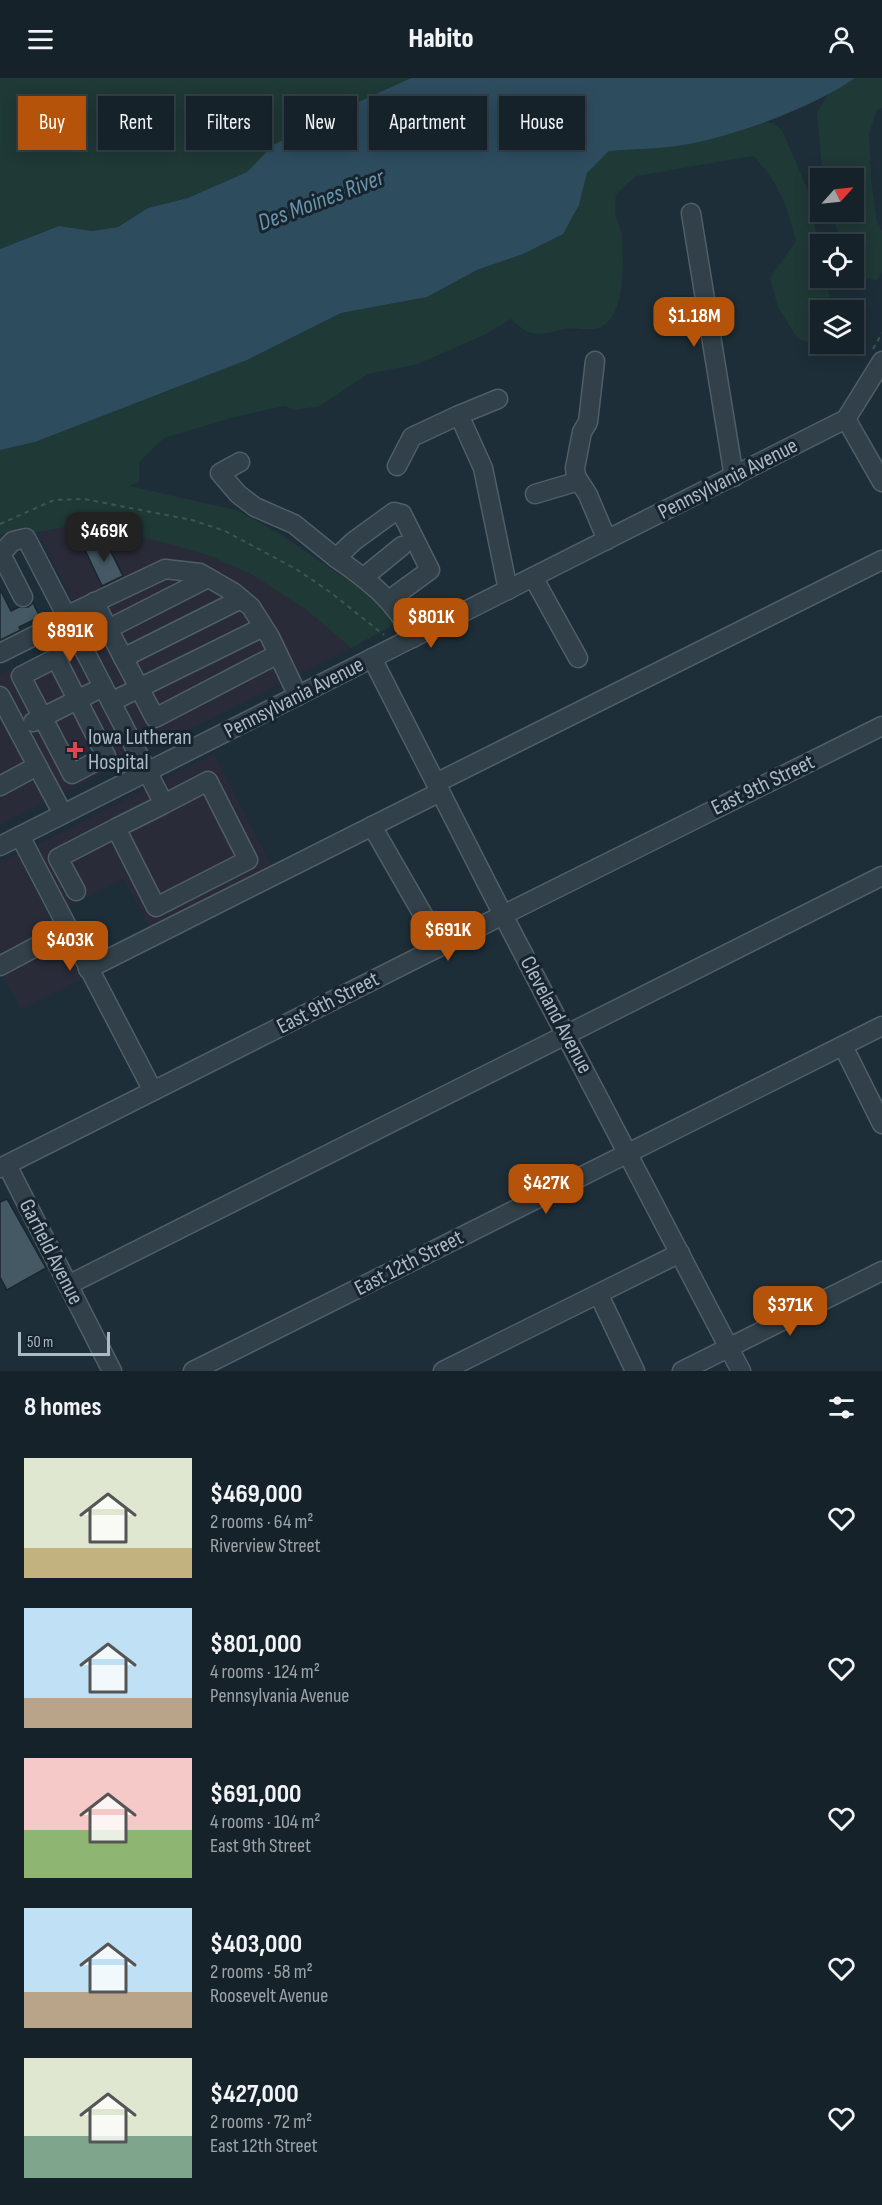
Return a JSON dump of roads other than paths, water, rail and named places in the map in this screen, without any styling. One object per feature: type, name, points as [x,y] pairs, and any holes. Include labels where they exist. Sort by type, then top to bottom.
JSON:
[{"type":"street","points":[[691,213],[734,477]]},
{"type":"street","points":[[877,356],[862,393],[846,419],[882,482]]},
{"type":"street","points":[[595,361],[588,422],[582,432],[574,468],[607,540]]},
{"type":"street","points":[[862,393],[882,384]]},
{"type":"street","points":[[397,466],[412,437],[498,399]]},
{"type":"street","points":[[459,415],[483,468],[508,590]]},
{"type":"street","name":"Pennsylvania Avenue","points":[[0,846],[846,419]]},
{"type":"street","points":[[240,462],[220,473],[238,494],[255,507],[294,524],[364,577],[389,600],[407,624],[413,638]]},
{"type":"street","points":[[535,494],[579,481]]},
{"type":"street","points":[[336,558],[354,541],[394,512],[402,514],[430,570],[389,600]]},
{"type":"street","points":[[23,597],[1,554],[13,541],[26,538],[164,804]]},
{"type":"street","points":[[364,577],[402,546]]},
{"type":"street","points":[[88,969],[372,826],[438,788],[882,560]]},
{"type":"street","points":[[0,653],[94,602],[165,569],[200,573],[251,607],[264,627],[298,696]]},
{"type":"street","points":[[533,577],[578,658]]},
{"type":"street","points":[[108,629],[208,578]]},
{"type":"street","points":[[123,658],[241,599]]},
{"type":"street","points":[[94,602],[155,718],[278,654]]},
{"type":"street","points":[[11,730],[78,699],[138,688],[264,627]]},
{"type":"street","points":[[56,658],[78,699],[106,756],[72,774],[21,676],[56,658]]},
{"type":"street","name":"Cleveland Avenue","points":[[372,658],[741,1371]]},
{"type":"street","points":[[0,696],[11,730],[37,766],[63,814]]},
{"type":"street","name":"East 9th Street","points":[[3,1167],[441,945],[882,726]]},
{"type":"street","points":[[0,786],[37,766]]},
{"type":"street","points":[[76,891],[58,858],[116,828],[164,804],[208,781],[248,860],[156,907],[116,828]]},
{"type":"street","points":[[372,826],[441,945]]},
{"type":"street","points":[[20,836],[153,1091]]},
{"type":"street","points":[[68,1285],[882,876]]},
{"type":"street","points":[[0,966],[41,944]]},
{"type":"street","name":"East 12th Street","points":[[193,1371],[882,1026]]},
{"type":"street","points":[[843,1046],[882,1124]]},
{"type":"street","name":"Garfield Avenue","points":[[3,1167],[112,1371]]},
{"type":"street","points":[[443,1371],[680,1253]]},
{"type":"street","points":[[682,1371],[882,1270]]},
{"type":"street","points":[[599,1295],[635,1371]]},
{"type":"water","name":"Des Moines River","points":[[411,78],[855,78],[818,100],[749,128],[703,141],[674,146],[609,151],[587,173],[579,205],[563,234],[523,254],[477,270],[427,297],[341,313],[247,360],[35,442],[0,450],[0,249],[59,226],[92,231],[118,227],[148,208],[188,198],[247,172],[268,150],[272,150],[273,145],[284,139],[284,150],[357,150],[357,103],[369,97],[369,150],[487,150],[487,96],[372,96]]},
{"type":"place","name":"Iowa Lutheran Hospital","points":[[75,750]]}]
